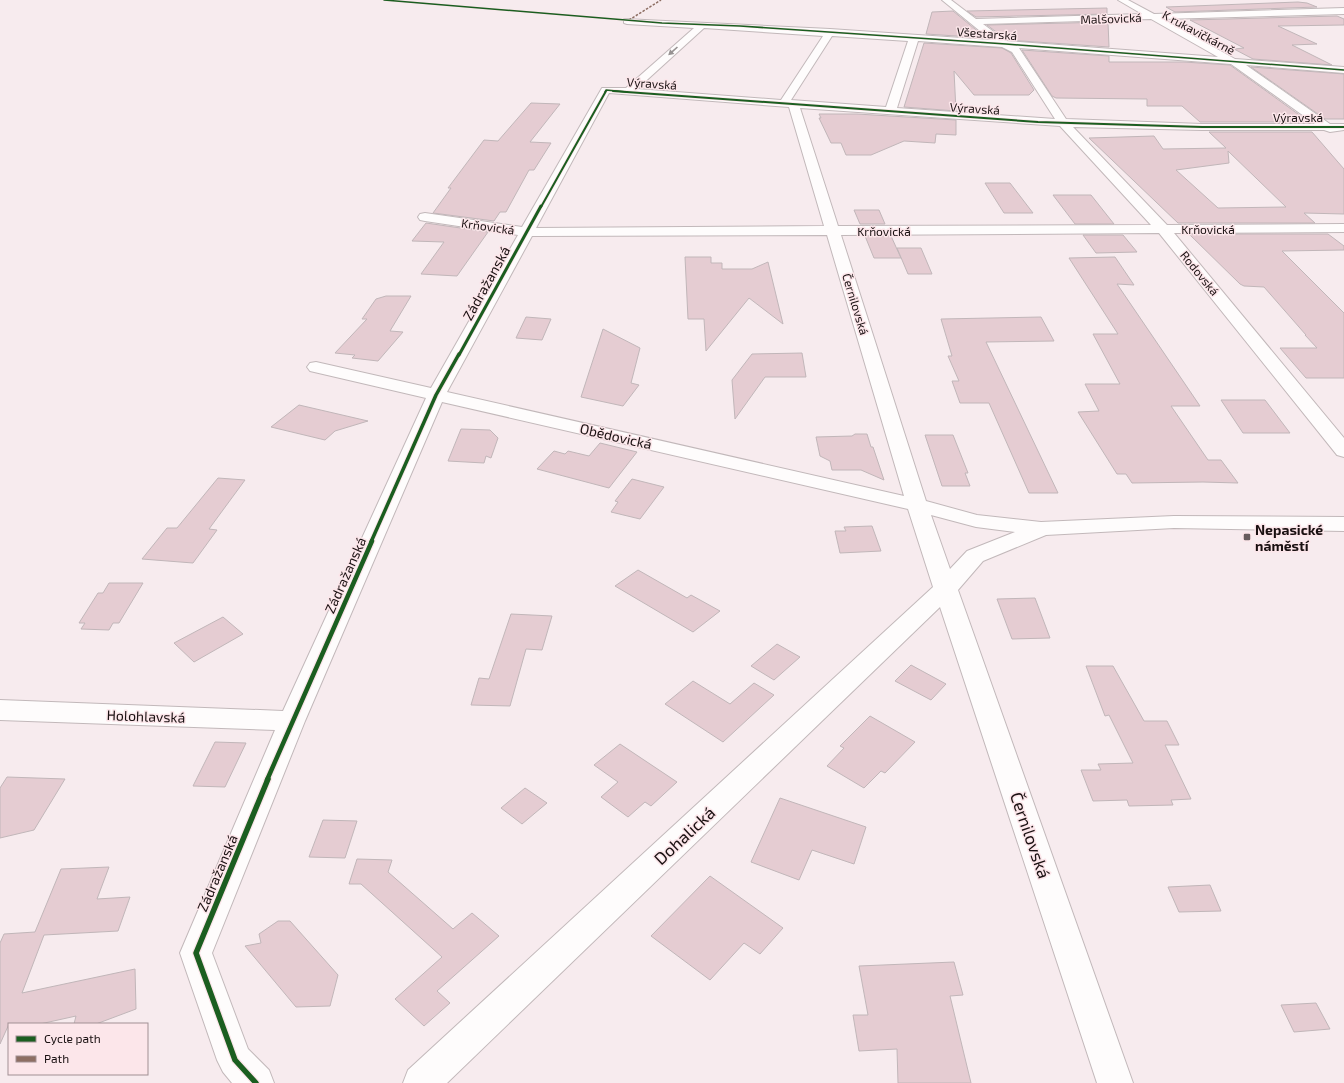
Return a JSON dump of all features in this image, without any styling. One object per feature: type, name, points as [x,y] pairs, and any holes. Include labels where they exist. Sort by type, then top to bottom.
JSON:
[{"type":"street","points":[[946,0],[998,41],[1006,44]]},
{"type":"street","name":"K rukavičkárně","points":[[1122,0],[1234,62],[1344,139]]},
{"type":"street","name":"Malšovická","points":[[973,22],[1344,11]]},
{"type":"street","name":"Všestarská","points":[[627,21],[830,32],[1006,44],[1344,70]]},
{"type":"street","points":[[629,91],[702,25]]},
{"type":"street","points":[[789,104],[830,32]]},
{"type":"street","points":[[890,112],[914,38]]},
{"type":"street","name":"Rodovská","points":[[1006,44],[1016,50],[1063,123],[1164,230],[1344,451]]},
{"type":"street","name":"Výravská","points":[[606,90],[890,112],[1063,123],[1202,127],[1344,127]]},
{"type":"street","name":"Zádražanská","points":[[256,1083],[235,1060],[196,953],[292,721],[436,396],[606,90]]},
{"type":"street","name":"Černilovská","points":[[789,104],[834,231],[917,505]]},
{"type":"street","name":"Krňovická","points":[[425,217],[526,232],[1344,228]]},
{"type":"street","name":"Obědovická","points":[[316,368],[917,505]]},
{"type":"street","points":[[917,505],[976,521],[1041,529],[1174,522],[1344,524]]},
{"type":"street","points":[[917,505],[946,588],[975,556],[1041,529]]},
{"type":"street","name":"Černilovská","points":[[946,588],[1115,1083]]},
{"type":"street","name":"Dohalická","points":[[421,1083],[946,588]]},
{"type":"street","name":"Holohlavská","points":[[0,710],[292,721]]},
{"type":"building","points":[[1298,2],[1307,3],[1317,7],[1175,12],[1166,7]]},
{"type":"building","points":[[1107,8],[1107,14],[976,17],[967,11]]},
{"type":"building","points":[[953,11],[986,38],[926,34],[932,12]]},
{"type":"building","points":[[1337,16],[1344,19],[1344,25],[1278,26],[1317,44],[1292,45],[1332,65],[1253,59],[1234,49],[1244,48],[1190,20]]},
{"type":"building","points":[[1108,22],[1109,47],[1007,40],[987,25]]},
{"type":"building","points":[[924,43],[1002,48],[1011,53],[1034,90],[1029,95],[974,95],[954,71],[956,111],[904,107]]},
{"type":"building","points":[[1022,50],[1109,56],[1109,62],[1184,62],[1230,65],[1305,119],[1301,119],[1304,122],[1200,122],[1182,106],[1147,106],[1147,99],[1056,98],[1052,96]]},
{"type":"building","points":[[1251,67],[1344,74],[1344,119],[1325,119]]},
{"type":"building","points":[[531,103],[560,104],[530,142],[551,143],[534,170],[529,170],[506,212],[500,212],[494,221],[433,213],[451,188],[448,188],[484,140],[498,141]]},
{"type":"building","points":[[819,114],[857,114],[956,120],[956,135],[936,134],[935,143],[904,141],[871,155],[846,155],[841,143],[831,143],[819,118],[821,118]]},
{"type":"building","points":[[1209,132],[1312,132],[1344,169],[1344,214],[1304,213],[1315,223],[1178,223],[1089,138],[1154,136],[1163,149],[1226,148]],"holes":[[[1228,151],[1286,207],[1218,208],[1176,170],[1229,163]]]},
{"type":"building","points":[[985,183],[1010,183],[1033,213],[1004,213]]},
{"type":"building","points":[[1053,195],[1091,195],[1114,224],[1075,224]]},
{"type":"building","points":[[854,210],[879,210],[885,224],[860,224]]},
{"type":"building","points":[[426,223],[488,232],[457,276],[421,274],[444,242],[412,241]]},
{"type":"building","points":[[1189,234],[1328,234],[1344,246],[1344,250],[1282,251],[1344,313],[1344,378],[1306,378],[1280,348],[1317,348],[1264,287],[1244,286],[1240,284]]},
{"type":"building","points":[[1083,235],[1123,235],[1137,252],[1096,253]]},
{"type":"building","points":[[865,236],[891,236],[901,258],[874,258]]},
{"type":"building","points":[[897,248],[921,248],[932,274],[908,274]]},
{"type":"building","points":[[685,257],[711,257],[711,263],[722,263],[722,269],[752,269],[768,262],[783,324],[749,298],[706,351],[704,319],[688,319]]},
{"type":"building","points":[[1115,257],[1134,285],[1117,284],[1200,406],[1171,406],[1208,460],[1221,460],[1238,483],[1132,483],[1126,474],[1117,474],[1078,412],[1099,411],[1085,384],[1120,384],[1093,334],[1118,334],[1069,258]]},
{"type":"building","points":[[386,296],[411,296],[390,331],[403,332],[378,361],[352,358],[355,355],[335,353],[367,319],[362,319],[376,299]]},
{"type":"building","points":[[526,317],[551,319],[542,340],[516,338]]},
{"type":"building","points":[[1041,317],[1054,341],[986,342],[1058,493],[1029,493],[989,403],[960,403],[952,381],[959,381],[948,356],[952,356],[941,319]]},
{"type":"building","points":[[603,329],[640,348],[631,383],[639,385],[623,406],[581,397]]},
{"type":"building","points":[[802,353],[806,377],[765,377],[735,419],[732,380],[752,354]]},
{"type":"building","points":[[1221,400],[1265,400],[1290,433],[1243,433]]},
{"type":"building","points":[[299,405],[368,421],[335,431],[325,440],[271,427]]},
{"type":"building","points":[[461,429],[490,430],[498,438],[491,458],[486,456],[484,463],[448,461]]},
{"type":"building","points":[[855,434],[867,434],[884,480],[861,470],[832,470],[830,461],[820,456],[816,437],[852,436]]},
{"type":"building","points":[[925,435],[953,435],[968,473],[965,473],[970,486],[942,486]]},
{"type":"building","points":[[600,443],[637,452],[609,488],[537,469],[554,451],[565,454],[568,451],[589,456]]},
{"type":"building","points":[[218,478],[245,480],[209,529],[217,530],[193,563],[142,559],[167,528],[177,528]]},
{"type":"building","points":[[632,479],[664,487],[640,519],[611,512],[618,502],[615,501]]},
{"type":"building","points":[[872,526],[881,551],[840,553],[835,531],[846,531],[844,527]]},
{"type":"building","points":[[638,570],[687,598],[691,595],[720,611],[693,632],[615,586]]},
{"type":"building","points":[[109,583],[143,583],[119,623],[113,623],[109,630],[81,629],[85,623],[79,623],[98,593],[103,593]]},
{"type":"building","points":[[1035,598],[1050,638],[1012,639],[997,599]]},
{"type":"building","points":[[511,614],[552,616],[542,650],[526,649],[510,706],[471,705],[479,678],[489,679]]},
{"type":"building","points":[[223,617],[243,634],[194,662],[174,643]]},
{"type":"building","points":[[777,644],[800,657],[774,680],[751,666]]},
{"type":"building","points":[[911,665],[946,684],[931,700],[895,681]]},
{"type":"building","points":[[1086,666],[1113,666],[1144,721],[1167,721],[1179,745],[1165,745],[1191,799],[1171,800],[1173,805],[1129,806],[1127,800],[1093,801],[1081,770],[1101,770],[1098,764],[1133,763],[1109,715],[1105,716]]},
{"type":"building","points":[[693,681],[730,704],[754,683],[774,695],[723,742],[665,704]]},
{"type":"building","points":[[870,716],[915,742],[885,773],[881,771],[864,788],[827,766],[844,748],[840,746]]},
{"type":"building","points":[[215,742],[246,743],[225,787],[193,786]]},
{"type":"building","points":[[620,744],[677,782],[651,806],[645,802],[628,817],[601,797],[618,782],[594,765]]},
{"type":"building","points":[[7,777],[65,779],[34,830],[0,838],[0,788]]},
{"type":"building","points":[[525,788],[547,803],[522,824],[501,808]]},
{"type":"building","points":[[780,798],[866,827],[854,864],[812,850],[799,880],[751,862]]},
{"type":"building","points":[[323,820],[357,821],[345,858],[309,857]]},
{"type":"building","points":[[357,859],[392,860],[388,872],[453,929],[472,913],[499,936],[437,991],[450,1003],[424,1026],[395,999],[442,957],[361,884],[349,884]]},
{"type":"building","points":[[109,867],[97,899],[130,897],[118,931],[44,935],[22,993],[135,969],[136,1009],[99,1023],[74,1023],[76,1016],[44,1023],[8,1023],[0,1044],[0,943],[4,934],[35,932],[61,869]]},
{"type":"building","points":[[710,876],[783,928],[760,954],[744,943],[710,980],[651,936]]},
{"type":"building","points":[[1210,885],[1221,911],[1179,912],[1168,887]]},
{"type":"building","points":[[278,921],[290,921],[338,975],[330,1006],[296,1007],[245,946],[261,943],[259,934]]},
{"type":"building","points":[[954,962],[963,995],[950,996],[971,1083],[898,1083],[897,1049],[859,1051],[853,1015],[868,1015],[859,966]]},
{"type":"building","points":[[1316,1003],[1330,1029],[1294,1032],[1281,1005]]},
{"type":"marked path","points":[[629,20],[661,0]]},
{"type":"cycle path","points":[[384,0],[662,23],[740,26],[1006,44],[1344,70]]},
{"type":"cycle path","points":[[256,1083],[235,1060],[196,953],[292,721],[436,395],[606,90],[1038,122],[1202,127],[1344,127]]},
{"type":"place","name":"Nepasické náměstí","points":[[1247,537]]}]
